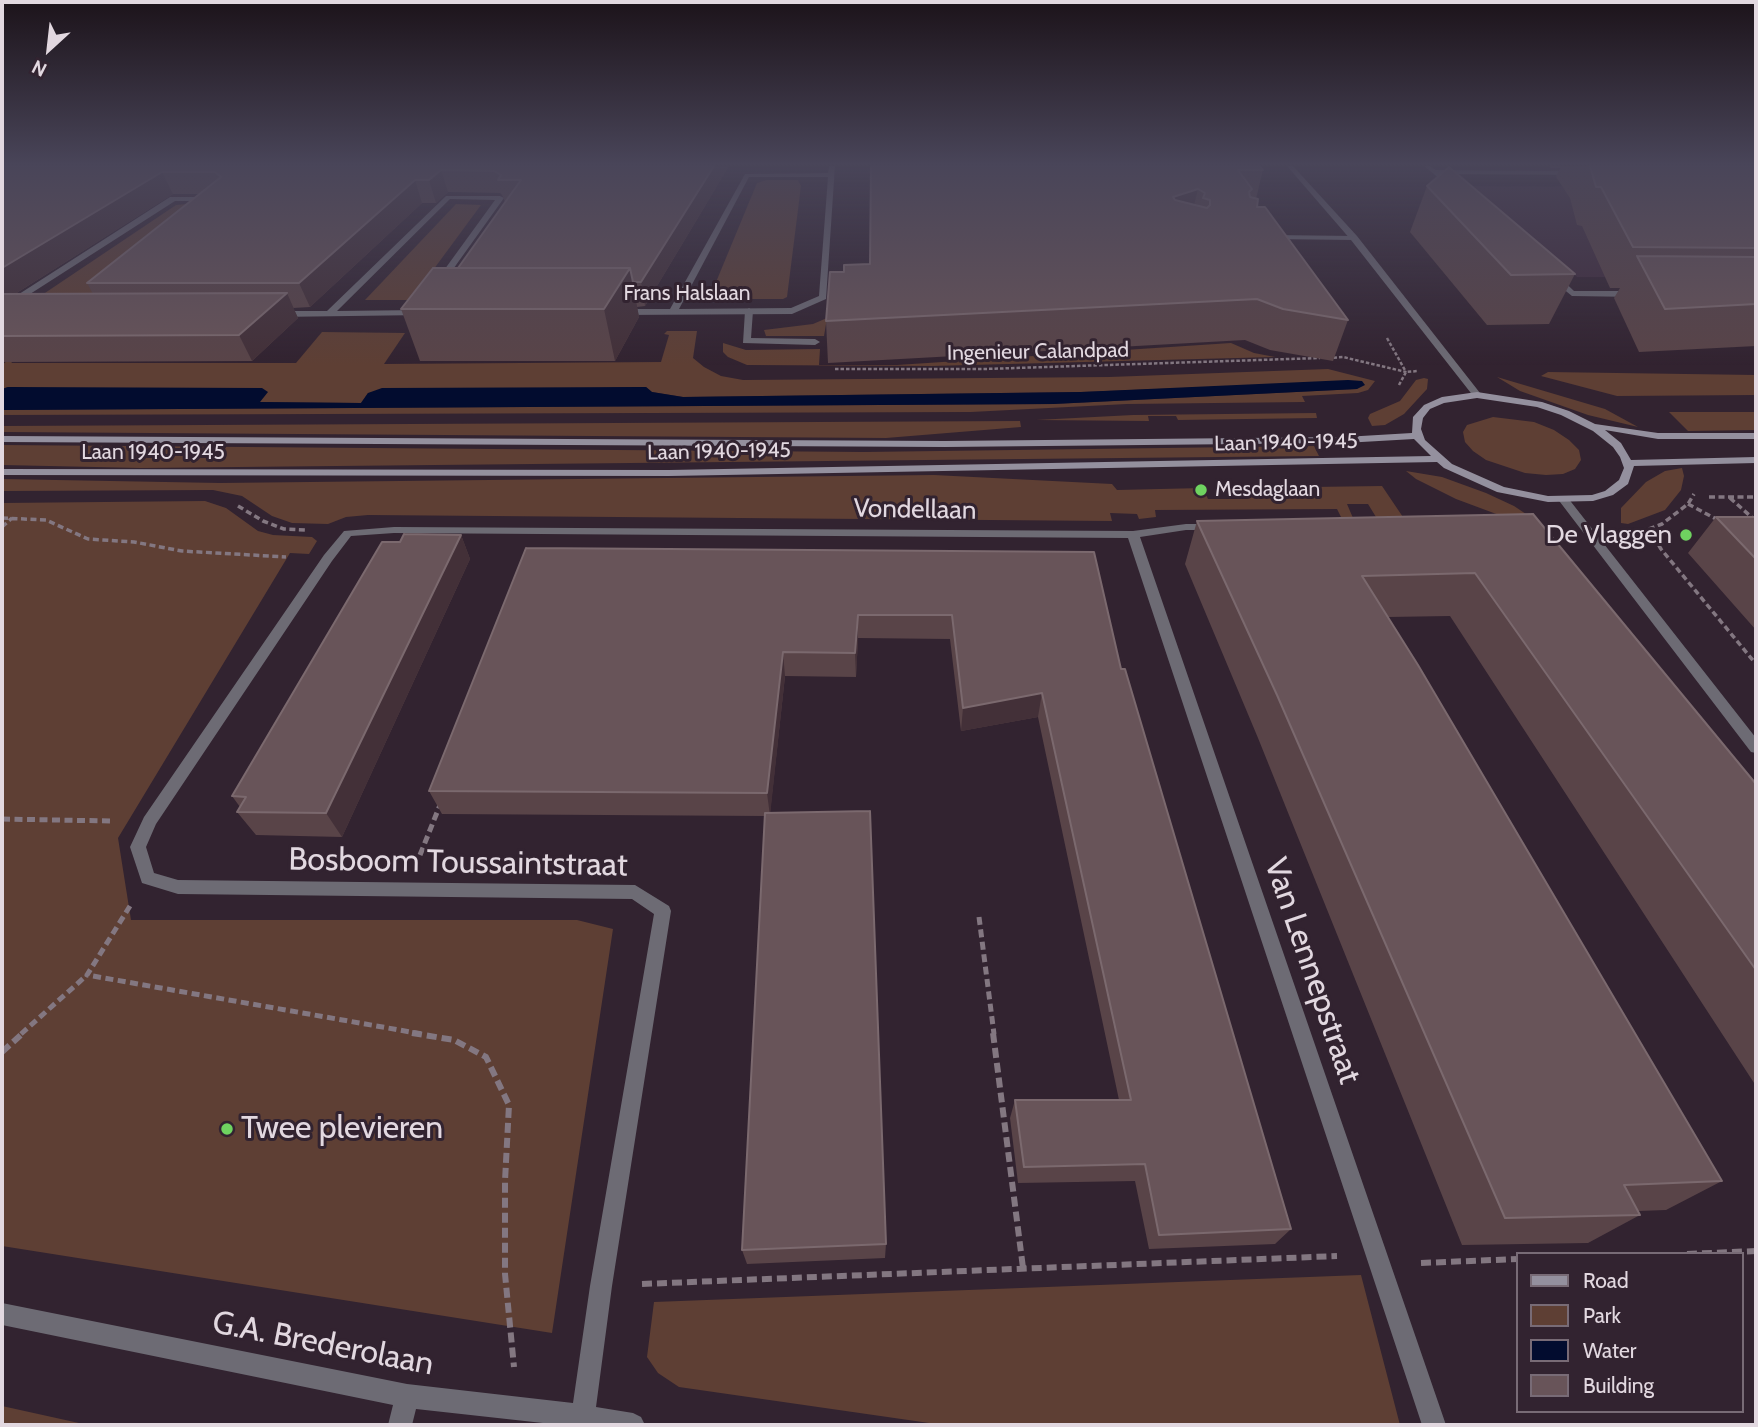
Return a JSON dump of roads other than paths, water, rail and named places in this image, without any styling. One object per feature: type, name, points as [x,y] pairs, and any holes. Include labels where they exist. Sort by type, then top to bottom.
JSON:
[{"type":"main road","points":[[1588,424],[1617,445],[1627,463],[1628,473],[1624,482],[1615,490],[1593,498],[1564,500],[1502,491],[1472,480],[1437,459],[1418,436],[1416,423],[1427,407],[1452,398],[1477,395],[1539,404],[1588,424],[1658,436],[1756,436]]},
{"type":"main road","name":"Laan 1940-1945","points":[[2,439],[970,444],[1344,440],[1418,436]]},
{"type":"main road","name":"Laan 1940-1945","points":[[2,472],[669,472],[1437,459]]},
{"type":"main road","points":[[1627,463],[1756,460]]},
{"type":"street","points":[[2,309],[121,233]]},
{"type":"street","points":[[329,314],[412,233]]},
{"type":"street","points":[[432,292],[475,233]]},
{"type":"street","points":[[673,312],[716,233]]},
{"type":"street","name":"Frans Halslaan","points":[[612,312],[792,311],[823,297],[827,233]]},
{"type":"street","points":[[1349,233],[1477,395]]},
{"type":"street","points":[[1260,237],[1354,238]]},
{"type":"street","points":[[1543,267],[1572,293],[1651,294]]},
{"type":"street","points":[[417,313],[425,303]]},
{"type":"street","points":[[749,311],[746,341],[815,342]]},
{"type":"street","points":[[262,314],[431,313]]},
{"type":"street","points":[[2,314],[16,314]]},
{"type":"street","points":[[1564,500],[1756,748]]},
{"type":"street","name":"Vondellaan","points":[[148,878],[138,847],[149,821],[328,558],[348,533],[407,530],[1133,535],[1186,527],[1226,527]]},
{"type":"street","name":"Van Lennepstraat","points":[[1133,535],[1434,1425]]},
{"type":"street","name":"Bosboom Toussaintstraat","points":[[148,878],[177,887],[635,892],[663,911],[601,1286],[583,1416]]},
{"type":"street","name":"G.A. Brederolaan","points":[[2,1314],[407,1396],[583,1416],[633,1425]]},
{"type":"street","points":[[400,1425],[407,1396]]},
{"type":"water","points":[[1362,381],[1365,385],[1357,389],[1053,404],[2,410],[2,389],[8,387],[262,388],[268,392],[260,402],[361,403],[368,393],[382,388],[646,387],[652,392],[683,397],[1081,392]]},
{"type":"place","name":"Mesdaglaan","points":[[1201,490]]},
{"type":"place","name":"De Vlaggen","points":[[1686,535]]},
{"type":"place","name":"Twee plevieren","points":[[227,1129]]}]
